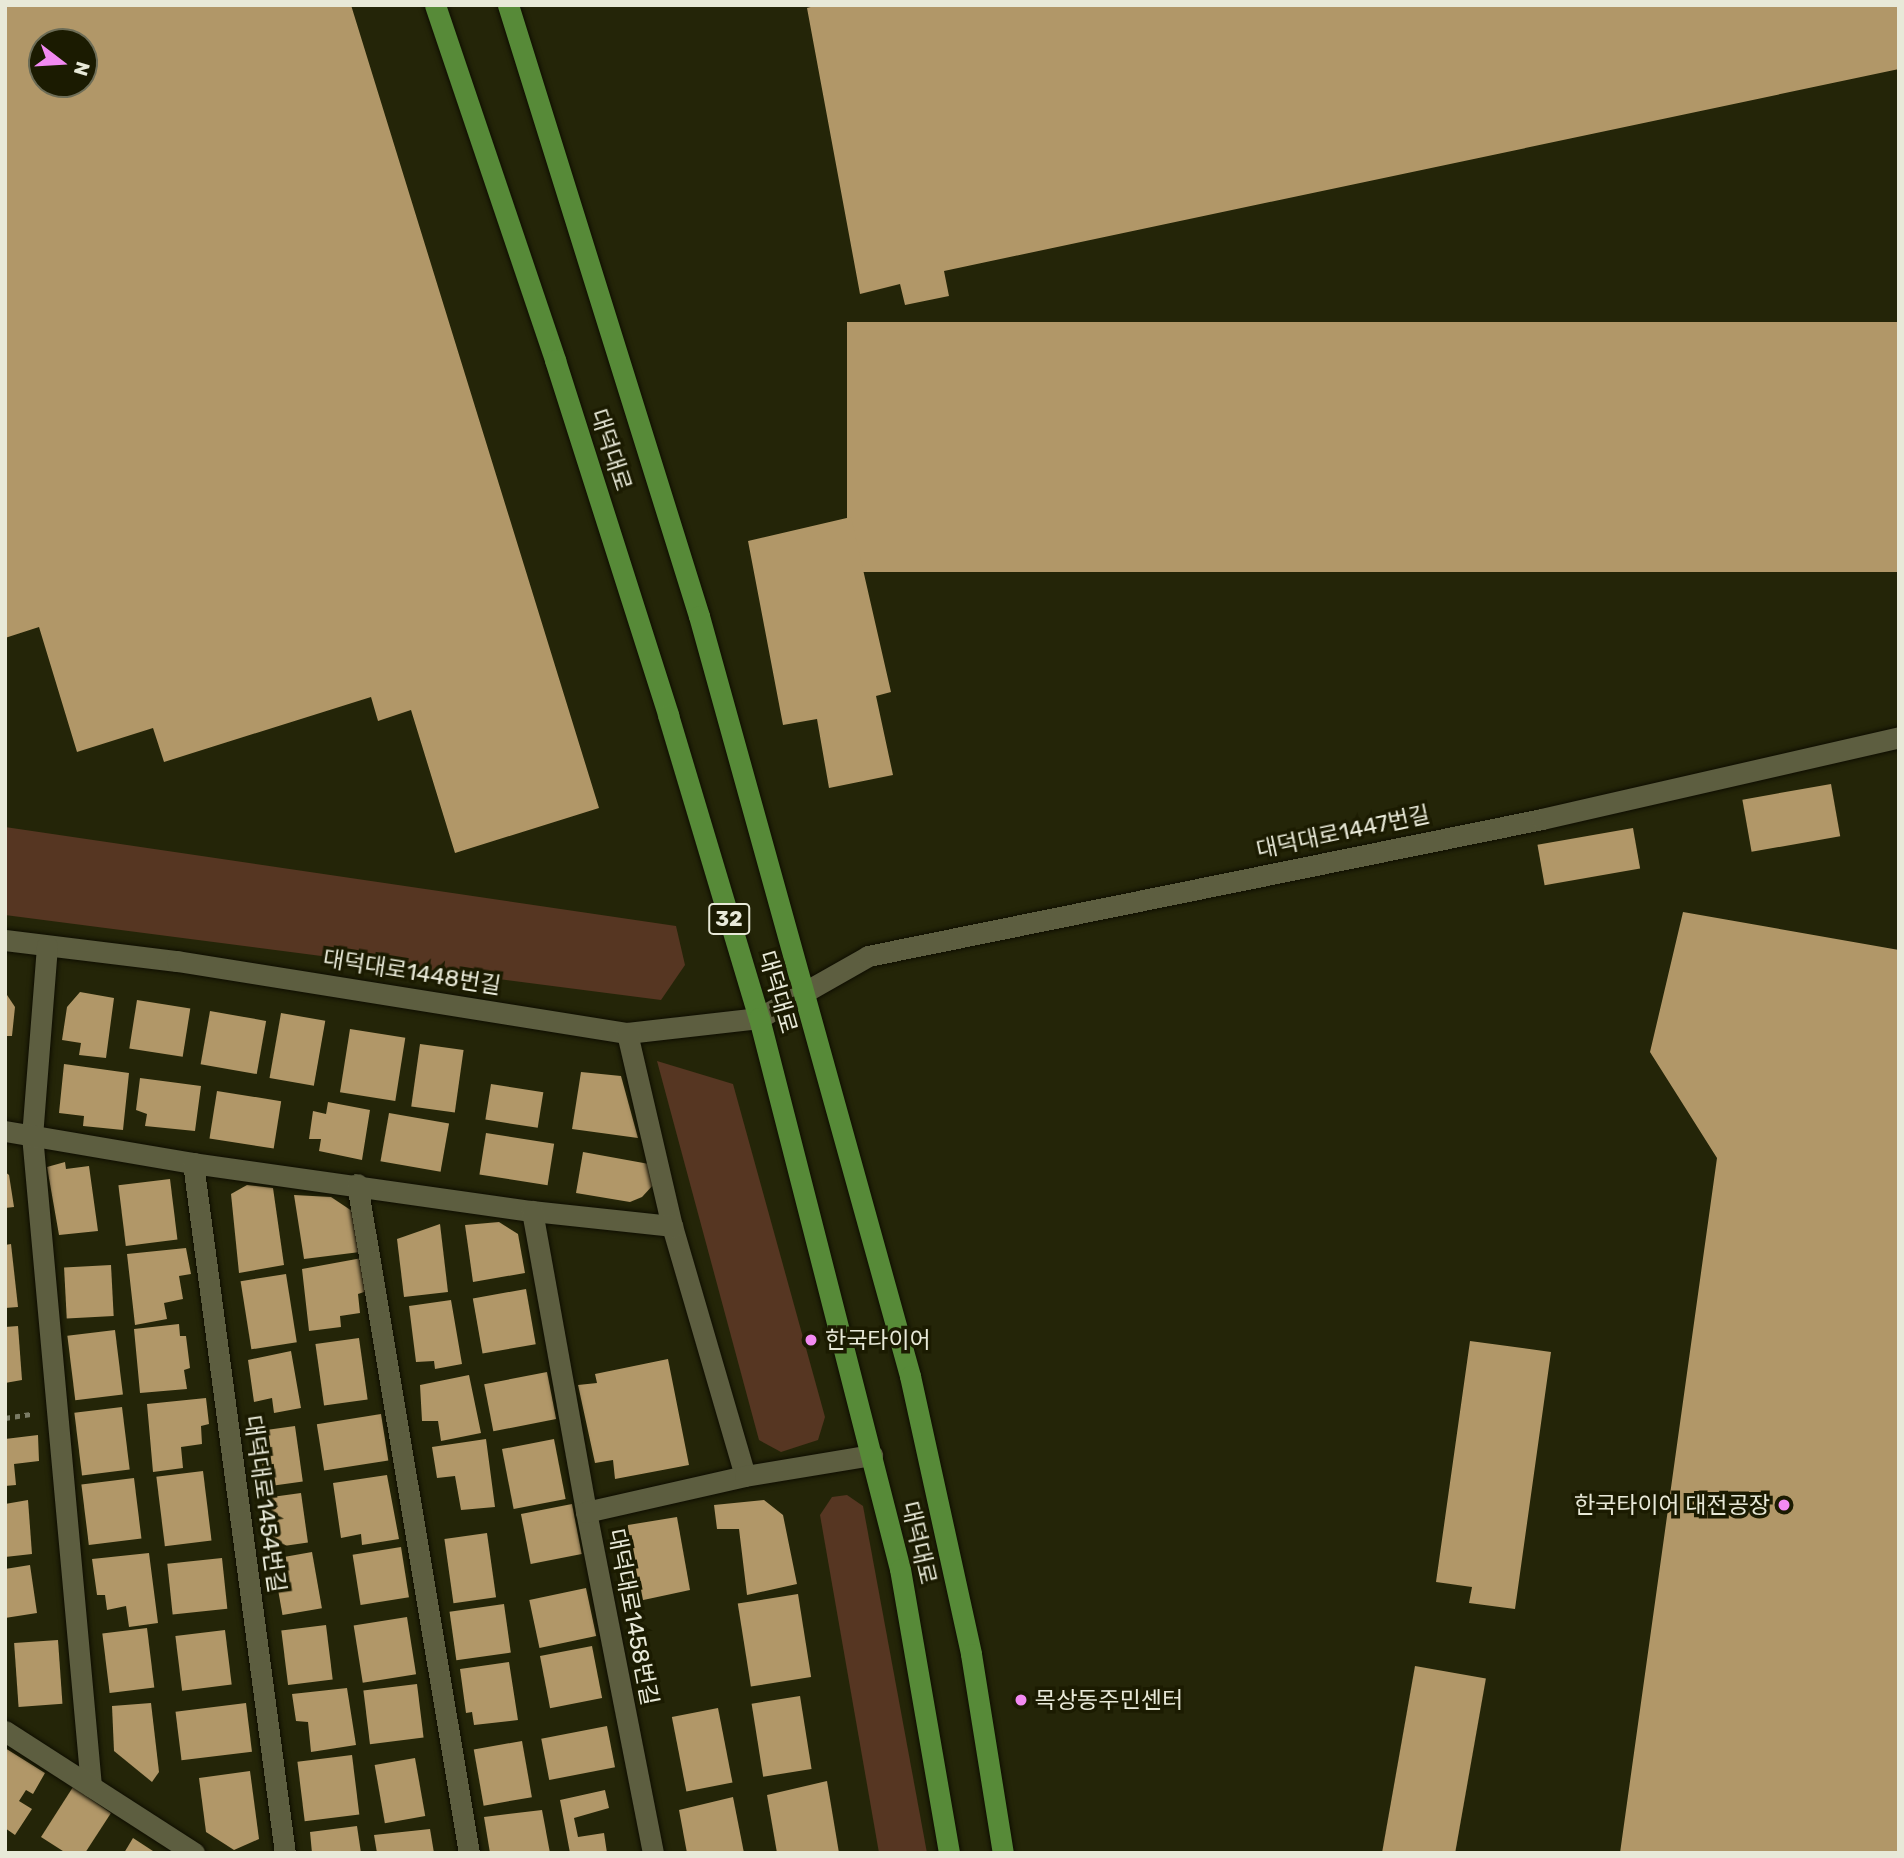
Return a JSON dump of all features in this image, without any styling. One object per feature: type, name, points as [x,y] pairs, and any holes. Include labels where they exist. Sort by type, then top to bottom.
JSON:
[{"type":"main road","name":"대덕대로","points":[[435,5],[555,360],[668,715],[759,1018],[900,1569],[949,1853]]},
{"type":"main road","name":"대덕대로","points":[[508,5],[699,616],[910,1376],[971,1654],[1003,1853]]},
{"type":"street","name":"대덕대로1447번길","points":[[805,994],[868,956],[1542,819],[1899,737]]},
{"type":"street","name":"대덕대로1448번길","points":[[5,940],[177,961],[627,1033],[759,1018],[805,994]]},
{"type":"street","points":[[47,946],[32,1135],[91,1786]]},
{"type":"street","points":[[627,1033],[672,1226],[745,1476]]},
{"type":"street","points":[[5,1131],[193,1163],[357,1184],[532,1211],[672,1226]]},
{"type":"street","name":"대덕대로1454번길","points":[[193,1163],[285,1853]]},
{"type":"street","points":[[357,1184],[468,1853]]},
{"type":"street","points":[[532,1211],[586,1512]]},
{"type":"street","name":"대덕대로1458번길","points":[[653,1853],[586,1512],[745,1476],[872,1455]]},
{"type":"street","points":[[5,1731],[194,1853]]},
{"type":"path","points":[[5,1418],[35,1414]]},
{"type":"shaded area","points":[[5,827],[676,926],[685,965],[661,1000],[5,915]]},
{"type":"shaded area","points":[[657,1061],[733,1084],[825,1417],[818,1440],[781,1452],[759,1440]]},
{"type":"shaded area","points":[[847,1495],[863,1506],[927,1853],[879,1853],[820,1515],[832,1497]]},
{"type":"building","points":[[5,5],[351,5],[599,808],[455,853],[411,710],[378,721],[371,697],[164,762],[153,728],[77,752],[39,627],[5,638]]},
{"type":"building","points":[[818,5],[1899,5],[1899,69],[944,271],[949,296],[905,305],[900,284],[860,294],[807,8]]},
{"type":"building","points":[[847,322],[1899,322],[1899,572],[847,572]]},
{"type":"building","points":[[851,517],[891,692],[876,696],[893,775],[829,788],[817,719],[783,725],[748,541]]},
{"type":"building","points":[[1831,784],[1840,836],[1752,852],[1742,800]]},
{"type":"building","points":[[1633,828],[1640,868],[1545,885],[1537,845]]},
{"type":"building","name":"한국타이어 대전공장","points":[[1683,912],[1899,950],[1899,1853],[1620,1853],[1717,1158],[1650,1052]]},
{"type":"building","points":[[5,992],[15,1007],[12,1036],[5,1036]]},
{"type":"building","points":[[80,992],[114,998],[106,1058],[79,1055],[81,1043],[62,1040],[67,1007]]},
{"type":"building","points":[[137,1000],[190,1008],[183,1057],[129,1048]]},
{"type":"building","points":[[210,1011],[266,1021],[257,1074],[201,1064]]},
{"type":"building","points":[[281,1013],[325,1021],[314,1086],[270,1078]]},
{"type":"building","points":[[350,1029],[405,1038],[395,1101],[340,1092]]},
{"type":"building","points":[[420,1044],[464,1050],[455,1113],[411,1106]]},
{"type":"building","points":[[64,1064],[129,1073],[123,1130],[83,1126],[84,1116],[59,1113]]},
{"type":"building","points":[[581,1072],[621,1076],[638,1138],[572,1129]]},
{"type":"building","points":[[140,1078],[201,1086],[195,1131],[145,1126],[147,1114],[136,1110]]},
{"type":"building","points":[[491,1084],[543,1092],[538,1128],[485,1120]]},
{"type":"building","points":[[217,1091],[281,1101],[274,1149],[209,1138]]},
{"type":"building","points":[[328,1102],[370,1110],[362,1160],[319,1151],[321,1139],[309,1139],[313,1111],[326,1114]]},
{"type":"building","points":[[389,1113],[449,1124],[441,1172],[380,1161]]},
{"type":"building","points":[[486,1133],[554,1144],[548,1185],[479,1174]]},
{"type":"building","points":[[583,1152],[649,1164],[654,1184],[642,1197],[630,1202],[576,1193]]},
{"type":"building","points":[[65,1162],[66,1169],[89,1166],[98,1231],[59,1235],[47,1167]]},
{"type":"building","points":[[5,1172],[9,1175],[14,1207],[5,1208]]},
{"type":"building","points":[[170,1179],[177,1240],[126,1246],[118,1185]]},
{"type":"building","points":[[247,1185],[273,1188],[284,1265],[239,1273],[231,1194]]},
{"type":"building","points":[[294,1195],[331,1197],[352,1211],[360,1252],[304,1259]]},
{"type":"building","points":[[499,1222],[518,1234],[525,1273],[473,1282],[465,1225]]},
{"type":"building","points":[[440,1224],[448,1292],[404,1297],[397,1239]]},
{"type":"building","points":[[11,1244],[18,1307],[5,1308],[5,1245]]},
{"type":"building","points":[[186,1248],[191,1274],[179,1276],[183,1299],[164,1303],[167,1319],[135,1325],[127,1254]]},
{"type":"building","points":[[362,1258],[367,1291],[358,1294],[360,1313],[340,1316],[341,1327],[309,1331],[302,1269]]},
{"type":"building","points":[[111,1265],[114,1316],[67,1318],[64,1267]]},
{"type":"building","points":[[286,1274],[297,1342],[251,1349],[241,1281]]},
{"type":"building","points":[[526,1289],[536,1344],[483,1354],[473,1298]]},
{"type":"building","points":[[451,1300],[462,1364],[435,1369],[434,1361],[416,1362],[409,1306]]},
{"type":"building","points":[[179,1324],[180,1336],[186,1336],[190,1368],[184,1370],[187,1389],[140,1393],[134,1329]]},
{"type":"building","points":[[18,1326],[22,1380],[5,1383],[5,1327]]},
{"type":"building","points":[[115,1330],[123,1395],[75,1400],[67,1336]]},
{"type":"building","points":[[359,1338],[368,1399],[324,1406],[315,1344]]},
{"type":"building","points":[[1470,1341],[1551,1352],[1515,1609],[1469,1603],[1472,1587],[1436,1582]]},
{"type":"building","points":[[291,1351],[301,1408],[274,1413],[272,1398],[254,1402],[248,1360]]},
{"type":"building","points":[[668,1359],[689,1465],[615,1479],[613,1460],[595,1463],[578,1385],[597,1383],[595,1374]]},
{"type":"building","points":[[547,1372],[556,1419],[493,1431],[484,1384]]},
{"type":"building","points":[[469,1375],[481,1433],[441,1441],[438,1421],[422,1421],[420,1385]]},
{"type":"building","points":[[206,1398],[209,1424],[201,1426],[202,1444],[181,1447],[183,1468],[153,1472],[147,1404]]},
{"type":"building","points":[[122,1407],[130,1470],[82,1475],[74,1413]]},
{"type":"building","points":[[381,1414],[388,1460],[324,1471],[317,1424]]},
{"type":"building","points":[[295,1426],[303,1481],[265,1487],[257,1431]]},
{"type":"building","points":[[38,1435],[39,1461],[14,1464],[16,1485],[5,1486],[5,1439]]},
{"type":"building","points":[[486,1439],[495,1507],[461,1510],[455,1476],[437,1478],[432,1447]]},
{"type":"building","points":[[554,1439],[566,1499],[514,1509],[502,1449]]},
{"type":"building","points":[[203,1471],[212,1540],[165,1546],[156,1477]]},
{"type":"building","points":[[387,1475],[399,1539],[362,1545],[361,1534],[341,1538],[333,1483]]},
{"type":"building","points":[[134,1478],[141,1539],[89,1545],[81,1484]]},
{"type":"building","points":[[301,1493],[308,1543],[273,1547],[266,1498]]},
{"type":"building","points":[[28,1500],[32,1554],[5,1557],[5,1504]]},
{"type":"building","points":[[764,1500],[783,1515],[797,1584],[747,1595],[739,1529],[717,1529],[714,1505]]},
{"type":"building","points":[[572,1504],[582,1554],[531,1564],[521,1514]]},
{"type":"building","points":[[677,1517],[690,1590],[634,1602],[621,1545],[628,1525]]},
{"type":"building","points":[[487,1533],[496,1597],[453,1603],[444,1539]]},
{"type":"building","points":[[401,1547],[409,1597],[361,1605],[353,1555]]},
{"type":"building","points":[[312,1552],[322,1608],[283,1615],[273,1559]]},
{"type":"building","points":[[149,1553],[158,1623],[129,1627],[126,1606],[107,1610],[105,1595],[97,1595],[92,1559]]},
{"type":"building","points":[[222,1558],[227,1609],[173,1614],[167,1564]]},
{"type":"building","points":[[30,1565],[37,1613],[5,1618],[5,1569]]},
{"type":"building","points":[[586,1588],[596,1636],[539,1648],[529,1600]]},
{"type":"building","points":[[798,1594],[811,1677],[751,1687],[738,1604]]},
{"type":"building","points":[[504,1604],[511,1653],[456,1660],[450,1612]]},
{"type":"building","points":[[407,1617],[416,1674],[363,1683],[354,1625]]},
{"type":"building","points":[[326,1625],[333,1680],[288,1685],[281,1630]]},
{"type":"building","points":[[147,1628],[154,1688],[110,1693],[102,1633]]},
{"type":"building","points":[[225,1630],[232,1685],[182,1691],[175,1636]]},
{"type":"building","points":[[58,1640],[62,1704],[19,1707],[14,1643]]},
{"type":"building","points":[[592,1646],[602,1698],[550,1708],[540,1656]]},
{"type":"building","points":[[509,1662],[518,1720],[474,1725],[472,1712],[466,1713],[460,1669]]},
{"type":"building","points":[[1415,1666],[1486,1679],[1455,1853],[1382,1853]]},
{"type":"building","points":[[417,1684],[424,1738],[370,1744],[363,1691]]},
{"type":"building","points":[[347,1688],[356,1745],[311,1752],[308,1722],[296,1721],[292,1694]]},
{"type":"building","points":[[800,1696],[812,1769],[763,1777],[752,1704]]},
{"type":"building","points":[[151,1703],[159,1772],[152,1782],[114,1751],[112,1706]]},
{"type":"building","points":[[246,1703],[252,1752],[182,1760],[176,1712]]},
{"type":"building","points":[[718,1708],[733,1783],[686,1792],[672,1717]]},
{"type":"building","points":[[607,1726],[615,1767],[549,1780],[541,1739]]},
{"type":"building","points":[[522,1741],[532,1797],[484,1806],[474,1750]]},
{"type":"building","points":[[5,1748],[45,1773],[33,1794],[26,1790],[19,1801],[32,1809],[15,1835],[5,1828]]},
{"type":"building","points":[[352,1755],[359,1815],[305,1821],[297,1762]]},
{"type":"building","points":[[415,1758],[425,1816],[385,1823],[375,1765]]},
{"type":"building","points":[[250,1771],[259,1839],[234,1850],[206,1832],[199,1778]]},
{"type":"building","points":[[827,1781],[839,1853],[777,1853],[767,1795]]},
{"type":"building","points":[[73,1787],[111,1813],[85,1853],[66,1853],[41,1837]]},
{"type":"building","points":[[605,1790],[609,1808],[574,1818],[578,1837],[604,1833],[607,1853],[570,1853],[560,1800]]},
{"type":"building","points":[[733,1797],[744,1853],[687,1853],[679,1810]]},
{"type":"building","points":[[542,1810],[550,1853],[490,1853],[484,1817]]},
{"type":"building","points":[[357,1826],[361,1853],[312,1853],[310,1832]]},
{"type":"building","points":[[430,1829],[434,1853],[377,1853],[374,1835]]},
{"type":"building","points":[[133,1838],[156,1853],[124,1853]]},
{"type":"place","name":"한국타이어","points":[[811,1340]]},
{"type":"place","name":"한국타이어 대전공장","points":[[1784,1505]]},
{"type":"place","name":"목상동주민센터","points":[[1021,1700]]}]
